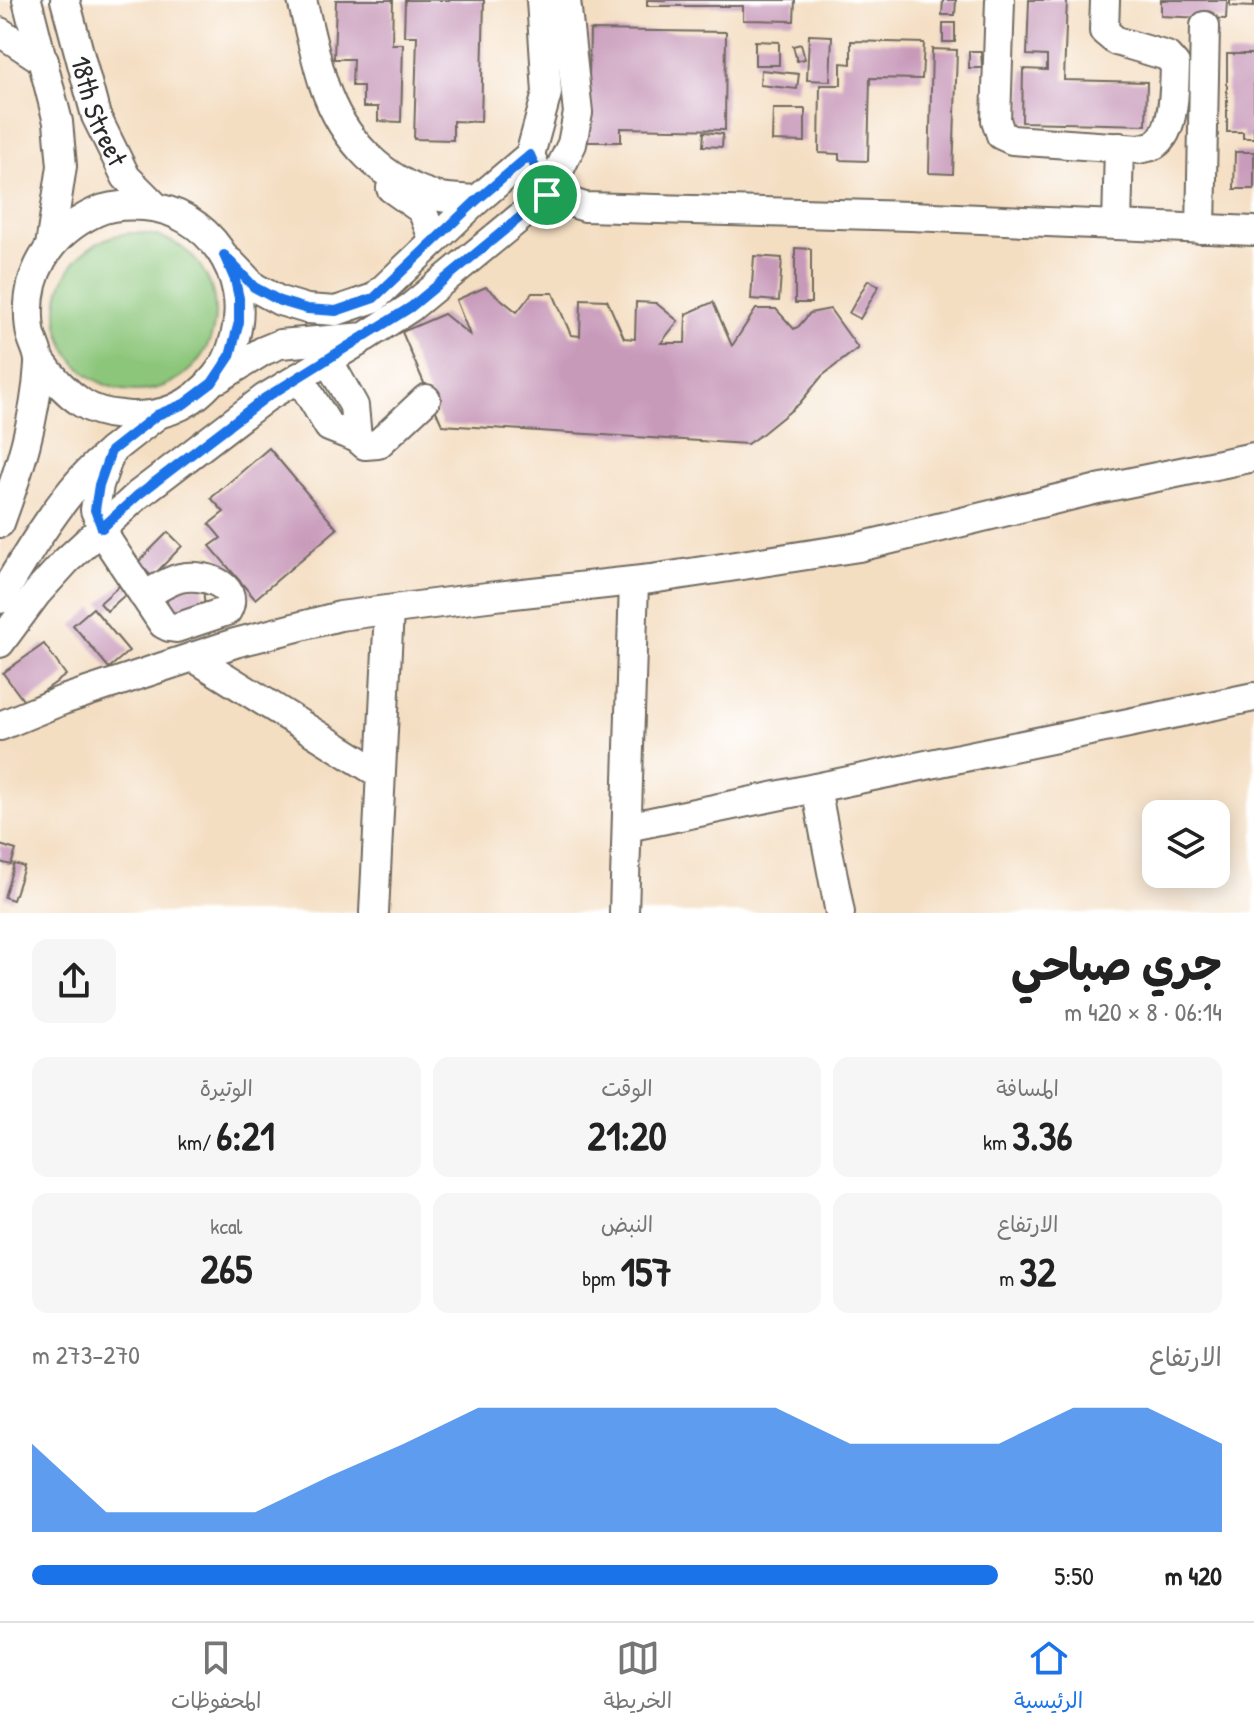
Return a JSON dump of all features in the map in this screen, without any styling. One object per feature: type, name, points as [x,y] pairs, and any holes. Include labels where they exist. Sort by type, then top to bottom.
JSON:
[{"type":"street","points":[[27,0],[58,122],[62,166],[50,246]]},
{"type":"street","name":"18th Street","points":[[65,0],[96,116],[126,177],[156,207]]},
{"type":"street","points":[[291,0],[308,66],[323,105],[343,141],[388,186],[422,210],[434,241]]},
{"type":"street","points":[[302,0],[324,85],[339,119],[355,142],[385,173],[405,184],[441,197],[477,200]]},
{"type":"street","points":[[157,415],[106,414],[84,405],[55,381],[40,360],[30,331],[29,298],[36,271],[50,246],[73,223],[100,210],[129,205],[156,207],[174,212],[193,223],[210,236],[254,287],[280,301],[307,309],[336,311],[374,298],[477,200],[530,155],[547,93],[541,0]]},
{"type":"street","points":[[0,643],[37,593],[66,561],[138,495],[265,398],[411,307],[547,195],[572,144],[578,113],[566,0]]},
{"type":"street","points":[[1000,0],[996,120],[1001,135],[1012,140],[1139,149],[1155,145],[1171,119],[1175,65],[1167,56],[1116,41],[1104,31],[1105,0]]},
{"type":"street","points":[[1201,229],[1205,26]]},
{"type":"street","points":[[0,32],[44,61]]},
{"type":"street","points":[[1117,225],[1119,147]]},
{"type":"street","points":[[530,155],[547,195],[585,207],[1254,231]]},
{"type":"street","points":[[212,383],[230,356],[239,322],[235,280],[224,255]]},
{"type":"street","points":[[0,599],[73,488],[111,451],[157,415],[184,404],[263,351],[280,344],[365,337]]},
{"type":"street","points":[[0,523],[22,463],[40,360]]},
{"type":"street","points":[[328,360],[354,406],[357,438]]},
{"type":"street","points":[[299,377],[329,427],[357,438],[365,445],[378,444],[426,399]]},
{"type":"street","points":[[111,451],[99,485],[95,510],[109,543],[144,596]]},
{"type":"street","points":[[0,726],[63,700],[235,643],[340,616],[634,581],[859,547],[1098,489],[1254,457]]},
{"type":"street","points":[[624,913],[634,581]]},
{"type":"street","points":[[374,913],[389,610]]},
{"type":"street","points":[[193,657],[380,774]]},
{"type":"street","points":[[627,827],[1254,697]]},
{"type":"street","points":[[816,788],[840,913]]},
{"type":"green space","points":[[136,233],[166,239],[192,256],[209,282],[215,312],[209,342],[192,368],[166,385],[136,391],[106,385],[80,368],[63,342],[57,312],[63,282],[80,256],[106,239]]},
{"type":"building","points":[[336,0],[393,0],[392,44],[403,44],[401,122],[378,121],[378,107],[363,107],[363,86],[352,86],[353,59],[334,59]]},
{"type":"building","points":[[405,0],[484,0],[481,122],[453,121],[453,140],[414,139],[417,36],[404,36]]},
{"type":"building","points":[[647,0],[795,0],[794,21],[743,20],[743,6],[647,6]]},
{"type":"building","points":[[943,0],[956,0],[955,15],[942,15]]},
{"type":"building","points":[[1029,0],[1067,0],[1064,80],[1147,82],[1146,125],[1022,122],[1023,69],[1047,70],[1047,56],[1027,55]]},
{"type":"building","points":[[1161,0],[1227,0],[1226,19],[1161,16]]},
{"type":"building","points":[[1230,0],[1254,0],[1254,7],[1230,6]]},
{"type":"building","points":[[943,23],[955,23],[955,42],[943,42]]},
{"type":"building","points":[[590,30],[726,32],[725,130],[621,128],[621,142],[584,142]]},
{"type":"building","points":[[809,35],[832,36],[830,81],[807,80]]},
{"type":"building","points":[[755,41],[779,42],[779,65],[755,65]]},
{"type":"building","points":[[851,41],[924,43],[922,79],[870,78],[868,161],[839,160],[839,154],[819,153],[820,85],[841,85],[841,63],[851,64]]},
{"type":"building","points":[[801,44],[805,59],[797,61],[793,46]]},
{"type":"building","points":[[932,49],[957,50],[953,174],[929,173]]},
{"type":"building","points":[[969,51],[981,51],[982,68],[969,68]]},
{"type":"building","points":[[1227,54],[1254,54],[1254,138],[1243,138],[1243,132],[1227,132]]},
{"type":"building","points":[[761,70],[799,74],[797,89],[760,85]]},
{"type":"building","points":[[773,109],[805,109],[805,142],[772,141]]},
{"type":"building","points":[[704,132],[723,134],[722,147],[703,146]]},
{"type":"building","points":[[1235,152],[1254,152],[1254,189],[1234,189]]},
{"type":"building","points":[[795,248],[811,249],[811,303],[795,303]]},
{"type":"building","points":[[754,256],[782,258],[779,301],[751,299]]},
{"type":"building","points":[[868,280],[879,286],[860,319],[849,313]]},
{"type":"building","points":[[486,287],[517,312],[532,293],[553,293],[571,335],[580,336],[581,299],[607,300],[624,338],[635,339],[636,302],[656,303],[678,321],[661,343],[685,343],[686,314],[713,302],[732,346],[756,309],[776,309],[794,329],[810,313],[830,309],[858,348],[822,376],[799,404],[747,444],[442,425],[402,332],[444,314],[470,335],[456,300]]},
{"type":"building","points":[[269,448],[337,529],[255,599],[210,546],[221,538],[209,524],[224,512],[211,498]]},
{"type":"building","points":[[168,532],[182,546],[152,577],[138,562]]},
{"type":"building","points":[[128,578],[135,586],[107,611],[100,603]]},
{"type":"building","points":[[203,586],[205,611],[168,613],[166,588]]},
{"type":"building","points":[[93,608],[129,651],[109,668],[73,625]]},
{"type":"building","points":[[44,644],[66,675],[26,704],[3,673]]},
{"type":"building","points":[[0,845],[16,850],[11,865],[0,862]]},
{"type":"building","points":[[14,864],[24,867],[13,900],[4,897]]},
{"type":"route","points":[[530,155],[547,195],[411,307],[265,398],[138,495],[102,528],[95,510],[99,485],[111,451],[157,415],[184,404],[212,383],[230,356],[239,322],[239,298],[224,255],[254,287],[280,301],[307,309],[336,311],[374,298],[477,200],[530,155]]}]
